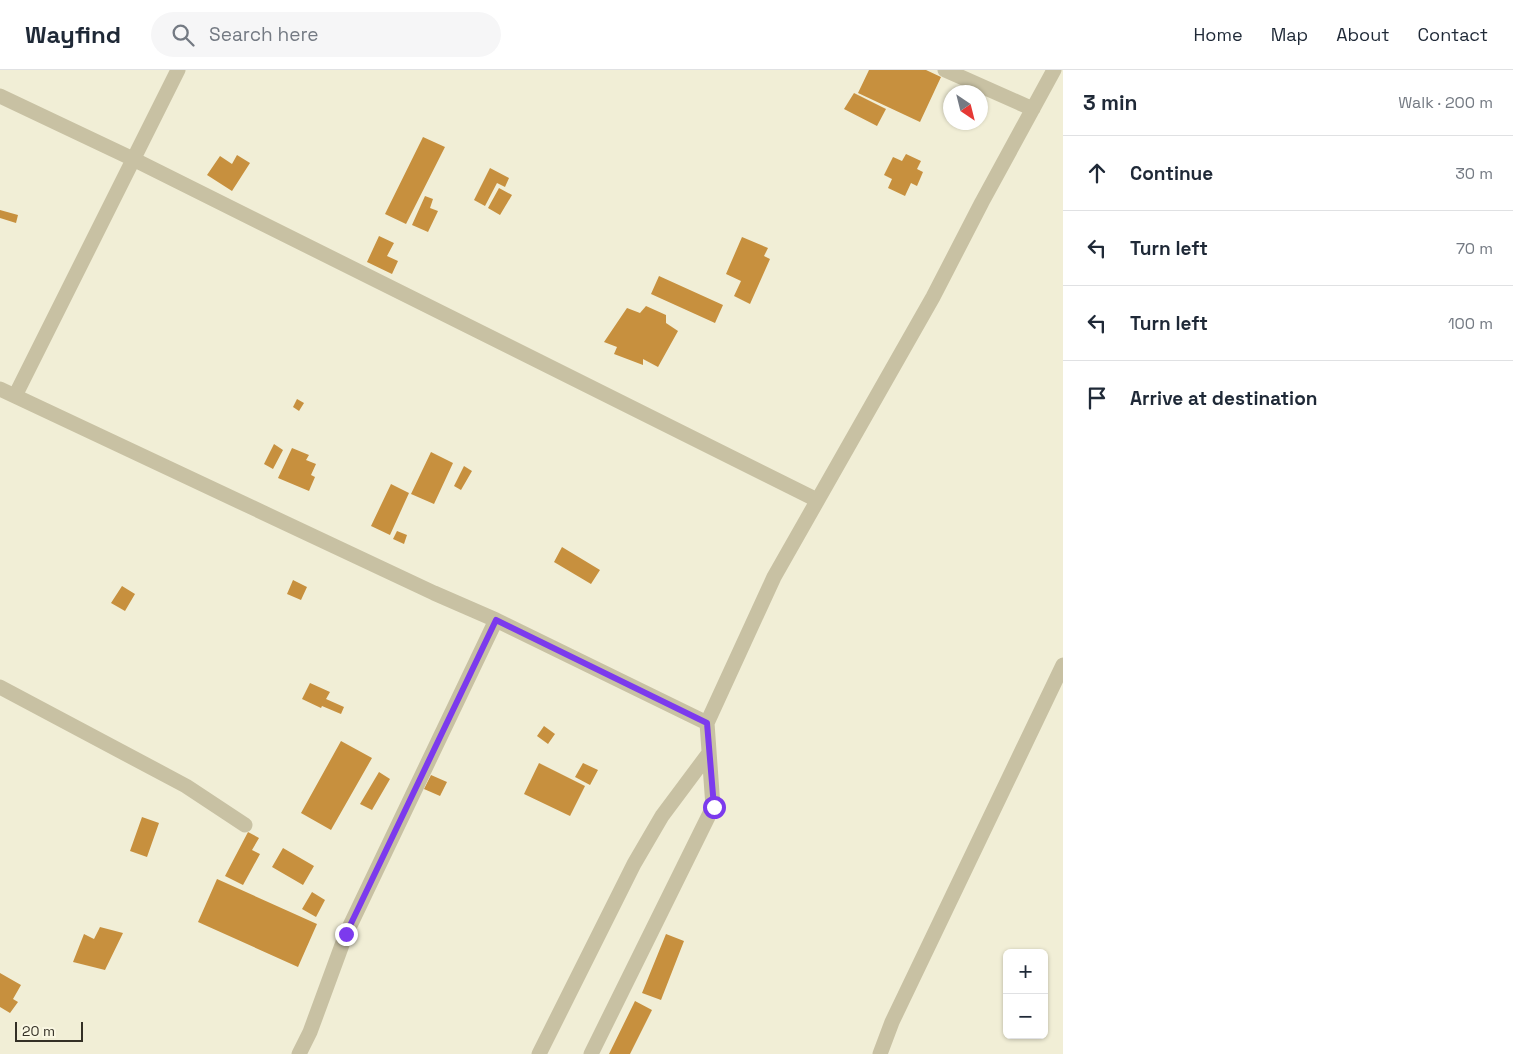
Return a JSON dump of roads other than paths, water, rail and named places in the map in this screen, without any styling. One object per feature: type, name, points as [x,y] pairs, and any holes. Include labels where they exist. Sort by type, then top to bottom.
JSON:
[{"type":"street","points":[[15,396],[178,70]]},
{"type":"street","points":[[946,70],[1033,109]]},
{"type":"street","points":[[590,1054],[714,807],[707,723],[774,577],[933,297],[1054,70]]},
{"type":"street","points":[[0,96],[133,159],[817,500]]},
{"type":"street","points":[[0,389],[496,620],[707,723]]},
{"type":"street","points":[[299,1054],[310,1032],[346,934],[496,620]]},
{"type":"street","points":[[880,1054],[892,1022],[1063,665]]},
{"type":"street","points":[[0,687],[186,786],[245,825]]},
{"type":"street","points":[[539,1054],[634,864],[662,816],[709,753]]}]
